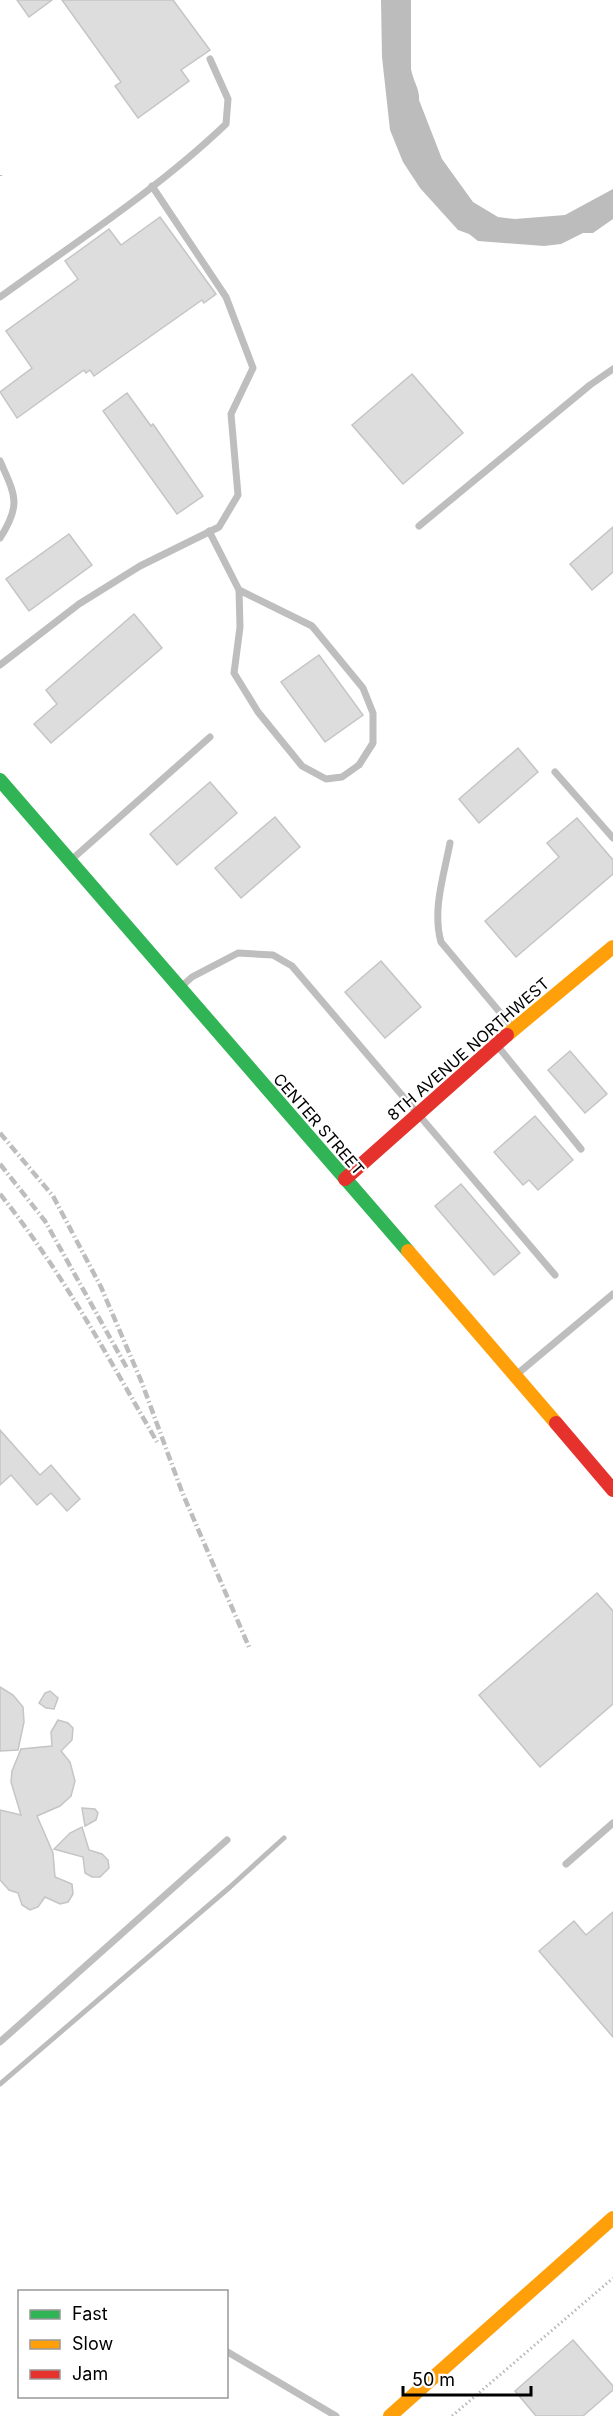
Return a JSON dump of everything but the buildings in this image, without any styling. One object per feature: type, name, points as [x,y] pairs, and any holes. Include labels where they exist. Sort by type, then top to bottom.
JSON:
[{"type":"main road","name":"CENTER STREET","points":[[0,780],[345,1179],[605,1474],[613,1490]]},
{"type":"main road","name":"8TH AVENUE NORTHWEST","points":[[345,1179],[496,1044],[613,947]]},
{"type":"main road","points":[[390,2416],[613,2218]]},
{"type":"lane","points":[[0,297],[152,186],[208,142],[226,124],[228,99],[210,59]]},
{"type":"lane","points":[[1,662],[79,604],[140,566],[219,526],[238,495],[231,414],[253,368],[226,297],[152,186]]},
{"type":"lane","points":[[419,526],[590,385],[613,369]]},
{"type":"lane","points":[[0,461],[15,497],[10,523],[0,538]]},
{"type":"lane","points":[[209,531],[239,590],[240,627],[234,673],[258,712],[302,766],[326,779],[342,777],[359,765],[373,743],[373,713],[363,688],[312,626],[239,590]]},
{"type":"lane","points":[[70,861],[210,737]]},
{"type":"lane","points":[[555,772],[613,838]]},
{"type":"lane","points":[[450,843],[437,908],[437,928],[441,942],[515,1030]]},
{"type":"lane","points":[[180,988],[192,977],[238,953],[273,955],[292,966],[555,1275]]},
{"type":"lane","points":[[496,1044],[581,1149]]},
{"type":"lane","points":[[516,1375],[613,1294]]},
{"type":"lane","points":[[566,1864],[613,1823]]},
{"type":"lane","points":[[0,2042],[227,1840]]},
{"type":"lane","points":[[228,2352],[336,2416]]},
{"type":"path","points":[[452,2416],[613,2278]]},
{"type":"shaded area","points":[[381,0],[411,0],[411,69],[419,100],[442,159],[473,202],[498,217],[515,219],[565,215],[613,189],[613,219],[593,233],[583,233],[561,244],[544,246],[478,241],[458,230],[420,188],[403,162],[390,130],[382,57]]},
{"type":"waterway","points":[[0,2084],[284,1838]]},
{"type":"railway","points":[[0,1133],[53,1196],[101,1287],[142,1383],[182,1492],[249,1647]]},
{"type":"railway","points":[[0,1164],[45,1221],[128,1370]]},
{"type":"railway","points":[[0,1194],[64,1283],[157,1442]]},
{"type":"traffic: fast","points":[[0,780],[408,1251]]},
{"type":"traffic: slow","points":[[507,1035],[613,947]]},
{"type":"traffic: slow","points":[[408,1251],[556,1423]]},
{"type":"traffic: slow","points":[[390,2416],[613,2218]]},
{"type":"traffic: jam","points":[[345,1179],[507,1035]]},
{"type":"traffic: jam","points":[[556,1423],[613,1490]]}]
